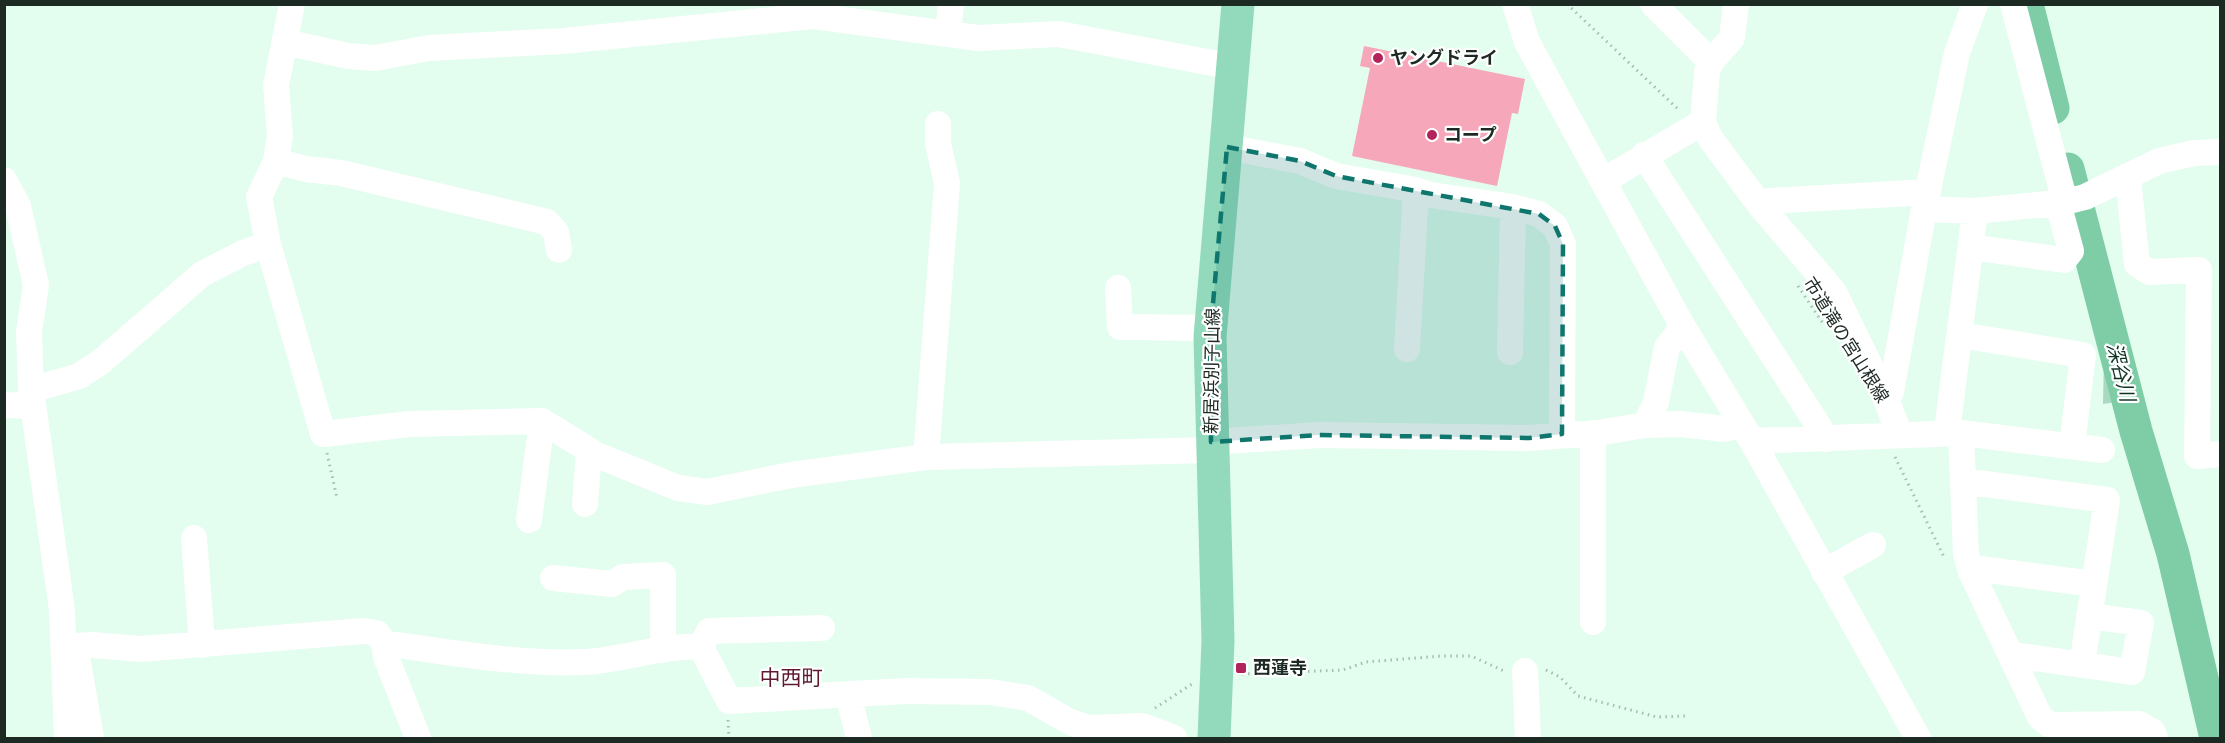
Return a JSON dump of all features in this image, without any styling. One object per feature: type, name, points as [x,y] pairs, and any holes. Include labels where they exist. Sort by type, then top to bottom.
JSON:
[{"type":"main road","name":"新居浜別子山線","points":[[1214,738],[1218,641],[1211,446],[1211,328],[1238,4]]},
{"type":"street","points":[[292,4],[276,85],[280,136],[276,161],[259,197],[268,244],[322,434],[410,424],[542,421],[590,451],[678,488],[707,492],[791,475],[926,457],[1211,446],[1319,435],[1529,438],[1593,433],[1645,425],[1680,424],[1746,433],[1827,438],[1954,432],[2103,450]]},
{"type":"street","points":[[948,33],[951,4]]},
{"type":"street","points":[[1515,4],[1527,42],[1683,327],[1746,433],[1918,738]]},
{"type":"street","points":[[1653,4],[1711,62]]},
{"type":"street","points":[[1603,181],[1695,125],[1707,71],[1711,62],[1732,39],[1736,4]]},
{"type":"street","points":[[1886,399],[1891,392],[1926,200],[1957,53],[1975,4]]},
{"type":"street","points":[[1971,247],[2064,260],[2071,251],[2069,201],[2013,4]]},
{"type":"street","points":[[285,42],[348,56],[375,58],[429,48],[563,41],[813,16],[978,38],[1059,34],[1234,67]]},
{"type":"street","points":[[926,457],[947,183],[938,144],[938,124]]},
{"type":"street","points":[[1695,125],[1710,138],[1759,204],[1834,292],[1886,399],[1894,436]]},
{"type":"street","points":[[1227,147],[1300,161],[1336,176],[1416,190],[1431,195],[1513,207],[1539,214],[1555,226],[1563,244],[1562,434]]},
{"type":"street","points":[[1759,204],[1768,201],[1926,200],[1975,211],[2069,201],[2128,178],[2159,162],[2194,153],[2220,152]]},
{"type":"street","points":[[1644,155],[1827,438]]},
{"type":"street","points":[[276,161],[306,169],[341,173],[547,222],[556,232],[558,250]]},
{"type":"street","points":[[2128,178],[2137,264],[2149,272],[2199,270],[2197,456],[2220,454]]},
{"type":"street","points":[[4,180],[18,206],[36,285],[29,332],[32,398],[62,610],[91,738]]},
{"type":"street","points":[[1407,350],[1416,190]]},
{"type":"street","points":[[1510,352],[1513,207]]},
{"type":"street","points":[[1960,569],[1966,554],[1963,481],[1954,432],[1959,335],[1975,211]]},
{"type":"street","points":[[4,405],[32,398],[79,376],[102,361],[202,274],[243,253],[268,244]]},
{"type":"street","points":[[1118,288],[1120,327],[1211,328]]},
{"type":"street","points":[[1645,425],[1656,402],[1667,347],[1683,327]]},
{"type":"street","points":[[1959,335],[2083,355],[2072,446]]},
{"type":"street","points":[[529,520],[542,421]]},
{"type":"street","points":[[1592,622],[1593,578],[1603,514],[1593,433]]},
{"type":"street","points":[[585,504],[590,451]]},
{"type":"street","points":[[1963,481],[2107,500],[2082,665]]},
{"type":"street","points":[[194,538],[202,645]]},
{"type":"street","points":[[1824,572],[1873,545]]},
{"type":"street","points":[[1960,569],[1982,569],[2094,584]]},
{"type":"street","points":[[1960,569],[2012,659],[2040,717],[2050,725],[2139,724],[2153,732],[2155,738]]},
{"type":"street","points":[[553,578],[612,584],[622,577],[663,575],[663,650]]},
{"type":"street","points":[[2012,659],[2020,656],[2132,672],[2141,623],[2089,616]]},
{"type":"street","points":[[701,647],[710,631],[822,628]]},
{"type":"street","points":[[70,647],[141,649],[363,630],[377,633],[384,643],[386,657],[418,738]]},
{"type":"street","points":[[384,643],[476,656],[582,662],[621,659],[684,646],[701,647]]},
{"type":"street","points":[[68,738],[70,647]]},
{"type":"street","points":[[701,647],[729,701],[906,691],[990,692],[1028,698],[1070,722],[1089,728],[1142,726],[1174,738]]},
{"type":"street","points":[[1526,671],[1528,738]]},
{"type":"street","points":[[848,694],[859,738]]},
{"type":"path","points":[[1567,4],[1695,125]]},
{"type":"path","name":"市道滝の宮山根線","points":[[1794,281],[1826,327]]},
{"type":"path","points":[[322,434],[337,498]]},
{"type":"path","points":[[1894,436],[1896,459],[1960,569]]},
{"type":"path","points":[[1142,726],[1158,704],[1190,685],[1217,676],[1343,670],[1366,662],[1441,656],[1472,656],[1503,671],[1550,670],[1578,696],[1657,717],[1687,716]]},
{"type":"highlighted area","points":[[1227,147],[1300,161],[1336,176],[1539,214],[1555,226],[1563,244],[1562,434],[1529,438],[1319,435],[1211,442],[1210,337]]},
{"type":"green space","points":[[2104,358],[2124,401],[2103,404]]},
{"type":"building","name":"コープ","points":[[1364,46],[1525,79],[1518,114],[1512,113],[1497,186],[1352,156],[1370,68],[1360,66]]},
{"type":"waterway","name":"深谷川","points":[[2027,4],[2053,108]]},
{"type":"waterway","name":"深谷川","points":[[2068,169],[2136,431],[2173,554],[2216,738]]},
{"type":"place","name":"ヤングドライ","points":[[1378,58]]},
{"type":"place","name":"コープ","points":[[1432,135]]},
{"type":"place","name":"西蓮寺","points":[[1241,668]]},
{"type":"district","name":"中西町","points":[[791,678]]}]
